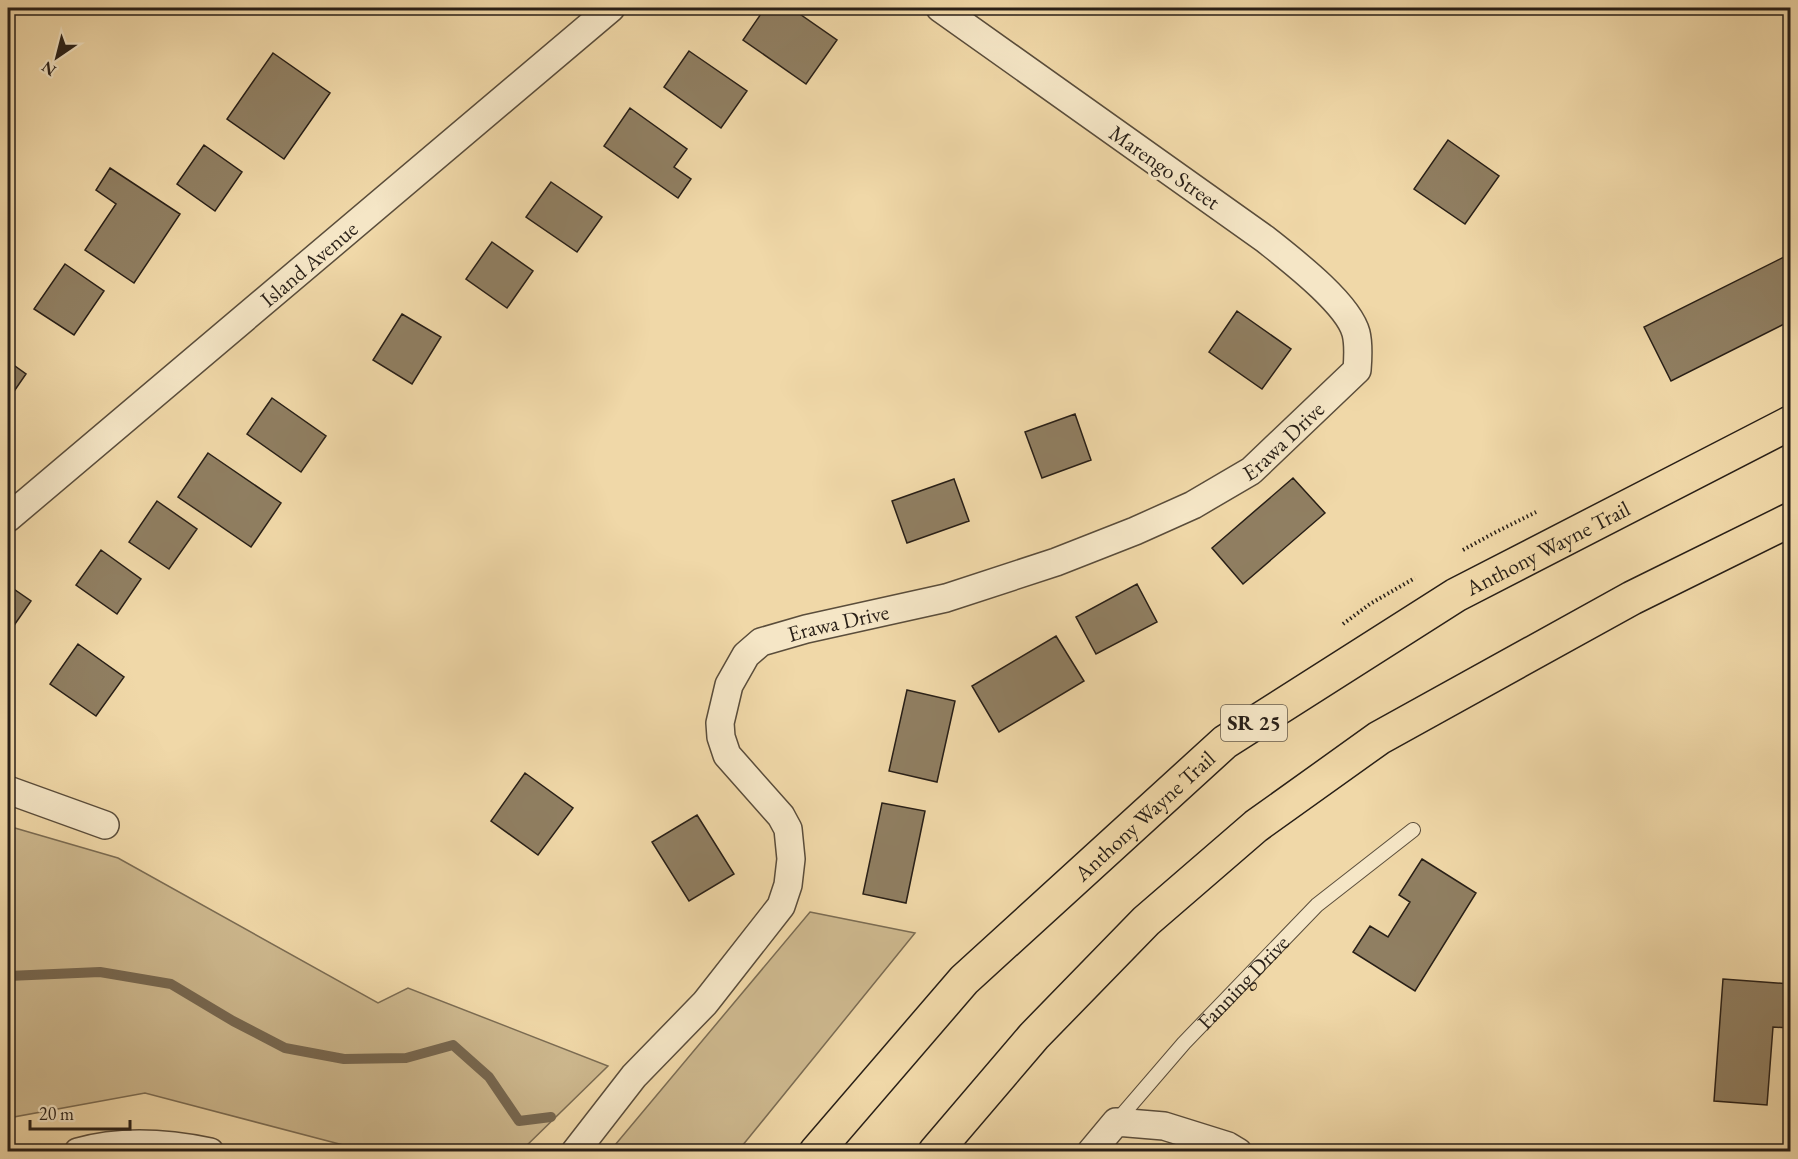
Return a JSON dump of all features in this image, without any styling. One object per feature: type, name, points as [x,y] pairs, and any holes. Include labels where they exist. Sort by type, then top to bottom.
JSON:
[{"type":"highway","name":"Anthony Wayne Trail","points":[[816,1152],[964,980],[1225,742],[1456,595],[1791,423]]},
{"type":"highway","points":[[935,1152],[1034,1036],[1146,921],[1256,826],[1379,738],[1632,598],[1791,520]]},
{"type":"street","name":"Island Avenue","points":[[8,518],[611,8]]},
{"type":"street","name":"Marengo Street","points":[[940,8],[1265,239],[1309,275],[1346,312],[1356,332],[1359,352]]},
{"type":"street","name":"Erawa Drive","points":[[575,1152],[634,1076],[705,1003],[781,906],[788,885],[791,859],[788,829],[781,816],[727,755],[721,737],[720,723],[729,685],[746,655],[761,642],[806,629],[946,598],[1056,562],[1193,505],[1251,471],[1357,370],[1359,352]]},
{"type":"street","points":[[8,790],[105,825]]},
{"type":"street","points":[[1116,1122],[1164,1126],[1228,1146],[1238,1152]]},
{"type":"street","name":"Fanning Drive","points":[[1091,1152],[1116,1122]]},
{"type":"street","points":[[78,1152],[91,1148],[146,1143],[210,1152]]},
{"type":"lane","name":"Fanning Drive","points":[[1116,1122],[1184,1043],[1317,905],[1413,830]]},
{"type":"shaded area","points":[[8,826],[118,858],[378,1003],[408,988],[608,1066],[521,1151],[366,1151],[145,1093],[8,1118]]},
{"type":"shaded area","points":[[810,912],[915,933],[738,1151],[610,1151]]},
{"type":"building","points":[[765,8],[791,8],[837,40],[806,84],[743,40]]},
{"type":"building","points":[[689,51],[747,91],[721,128],[664,87]]},
{"type":"building","points":[[273,53],[330,93],[284,159],[227,119]]},
{"type":"building","points":[[630,108],[687,149],[674,167],[691,179],[678,198],[604,146]]},
{"type":"building","points":[[1448,140],[1499,176],[1465,224],[1414,189]]},
{"type":"building","points":[[204,145],[242,172],[215,211],[177,184]]},
{"type":"building","points":[[110,168],[180,214],[134,283],[85,250],[116,204],[96,190]]},
{"type":"building","points":[[551,182],[602,217],[577,252],[526,217]]},
{"type":"building","points":[[492,242],[533,271],[507,308],[466,279]]},
{"type":"building","points":[[1790,254],[1790,321],[1671,381],[1644,327]]},
{"type":"building","points":[[65,264],[104,291],[74,335],[34,309]]},
{"type":"building","points":[[1237,311],[1291,349],[1262,389],[1209,352]]},
{"type":"building","points":[[402,314],[441,337],[412,384],[373,360]]},
{"type":"building","points":[[8,361],[26,374],[8,400]]},
{"type":"building","points":[[272,398],[326,436],[301,472],[247,434]]},
{"type":"building","points":[[1075,414],[1091,460],[1042,478],[1025,432]]},
{"type":"building","points":[[208,453],[281,503],[251,547],[178,497]]},
{"type":"building","points":[[1293,478],[1325,513],[1243,584],[1212,548]]},
{"type":"building","points":[[954,479],[969,521],[907,543],[892,501]]},
{"type":"building","points":[[157,501],[197,529],[169,569],[129,542]]},
{"type":"building","points":[[101,550],[141,579],[117,614],[76,585]]},
{"type":"building","points":[[1137,584],[1157,622],[1096,654],[1076,617]]},
{"type":"building","points":[[8,585],[31,601],[8,634]]},
{"type":"building","points":[[1056,636],[1084,681],[999,732],[972,686]]},
{"type":"building","points":[[78,644],[124,677],[96,716],[50,684]]},
{"type":"building","points":[[907,690],[955,701],[937,782],[889,771]]},
{"type":"building","points":[[525,773],[573,808],[538,855],[491,821]]},
{"type":"building","points":[[882,803],[925,811],[906,903],[863,894]]},
{"type":"building","points":[[697,815],[734,874],[689,901],[652,842]]},
{"type":"building","points":[[1422,859],[1476,893],[1415,991],[1353,952],[1370,926],[1388,937],[1410,902],[1399,895]]},
{"type":"building","points":[[1723,979],[1790,984],[1790,1028],[1773,1027],[1767,1105],[1714,1101]]},
{"type":"waterway","points":[[8,976],[100,972],[171,984],[233,1021],[285,1048],[344,1059],[406,1058],[453,1045],[489,1077],[519,1121],[551,1117]]}]
